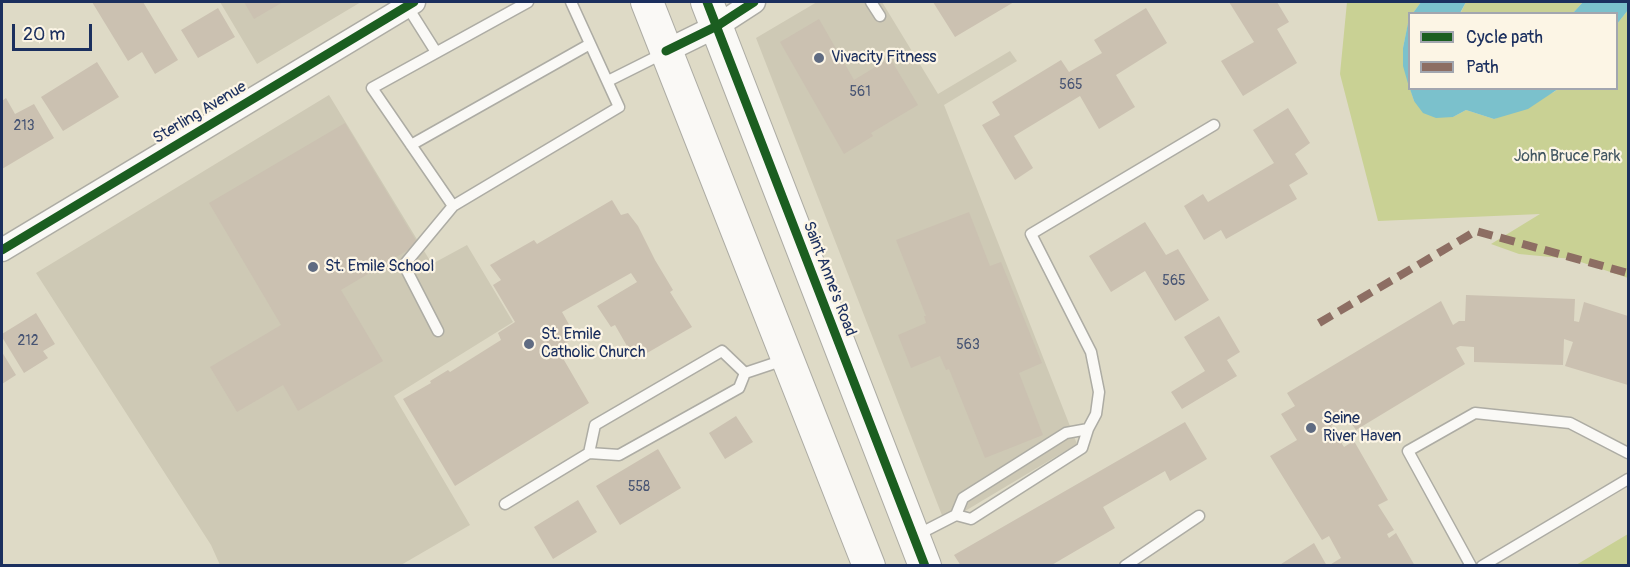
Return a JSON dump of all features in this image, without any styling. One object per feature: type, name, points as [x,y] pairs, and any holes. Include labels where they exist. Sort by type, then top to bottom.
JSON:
[{"type":"main road","points":[[647,2],[868,562],[913,537]]},
{"type":"main road","name":"Saint Anne's Road","points":[[712,14],[925,566]]},
{"type":"street","points":[[666,51],[712,14],[754,2]]},
{"type":"street","name":"Sterling Avenue","points":[[2,250],[411,4]]},
{"type":"lane","points":[[453,206],[372,88],[528,2]]},
{"type":"lane","points":[[438,331],[404,265],[453,206],[619,107],[571,2]]},
{"type":"lane","points":[[871,2],[880,16]]},
{"type":"lane","points":[[411,4],[436,52]]},
{"type":"lane","points":[[411,145],[590,44]]},
{"type":"lane","points":[[608,81],[666,51]]},
{"type":"lane","points":[[956,515],[971,519],[1082,448],[1096,414],[1099,392],[1091,352],[1031,234],[1214,125]]},
{"type":"lane","points":[[590,453],[595,425],[723,351],[745,374]]},
{"type":"lane","points":[[505,504],[590,453],[619,455],[739,388],[745,374],[787,359]]},
{"type":"lane","points":[[1471,566],[1408,451],[1475,413],[1570,423],[1629,453]]},
{"type":"lane","points":[[913,537],[956,515],[963,498],[1066,433],[1088,429]]},
{"type":"lane","points":[[1482,566],[1629,479]]},
{"type":"lane","points":[[1125,566],[1199,516]]},
{"type":"shaded area","points":[[220,2],[361,2],[257,64]]},
{"type":"shaded area","points":[[817,2],[882,2],[938,94],[1010,51],[1017,61],[944,105],[1077,444],[945,523],[756,38]]},
{"type":"shaded area","points":[[329,95],[432,264],[467,245],[513,322],[394,396],[470,525],[401,565],[220,565],[211,545],[36,273]]},
{"type":"green space","name":"John Bruce Park","points":[[1347,2],[1421,2],[1414,12],[1408,12],[1403,48],[1408,90],[1411,90],[1414,101],[1453,117],[1466,110],[1494,119],[1557,90],[1618,90],[1618,23],[1628,10],[1628,278],[1572,259],[1519,254],[1491,244],[1540,214],[1378,221],[1340,74]]},
{"type":"green space","points":[[1466,2],[1583,2],[1574,12],[1461,12]]},
{"type":"green space","points":[[1628,534],[1628,565],[1576,565]]},
{"type":"water","points":[[1421,2],[1466,2],[1461,12],[1414,12]]},
{"type":"water","points":[[1583,2],[1628,2],[1628,10],[1618,23],[1618,12],[1574,12]]},
{"type":"water","points":[[1408,23],[1408,84],[1403,66],[1403,48]]},
{"type":"water","points":[[1411,90],[1556,90],[1528,109],[1494,119],[1466,110],[1453,117],[1436,118],[1423,113],[1414,101]]},
{"type":"building","points":[[92,2],[143,2],[178,60],[155,74],[142,52],[128,61]]},
{"type":"building","points":[[244,2],[283,2],[254,19]]},
{"type":"building","points":[[933,2],[1014,2],[955,37]]},
{"type":"building","points":[[1229,2],[1277,2],[1289,22],[1277,29],[1297,63],[1243,96],[1221,61],[1254,42]]},
{"type":"building","points":[[218,8],[235,37],[198,58],[181,30]]},
{"type":"building","points":[[1146,8],[1167,43],[1116,75],[1135,107],[1099,129],[1080,96],[1014,136],[1033,168],[1015,180],[982,125],[1000,115],[992,102],[1061,60],[1069,72],[1102,53],[1094,40]]},
{"type":"building","points":[[819,19],[854,80],[890,58],[918,105],[871,133],[873,136],[844,154],[780,42]]},
{"type":"building","points":[[97,62],[119,97],[63,131],[41,97]]},
{"type":"building","points":[[6,98],[15,114],[34,104],[54,138],[2,169],[2,101]]},
{"type":"building","points":[[1288,108],[1310,143],[1295,154],[1308,174],[1289,185],[1297,199],[1226,239],[1221,230],[1204,240],[1184,206],[1203,194],[1208,202],[1274,163],[1253,130]]},
{"type":"building","name":"St. Emile School","points":[[345,123],[418,244],[341,290],[383,361],[298,411],[283,385],[237,412],[210,367],[281,325],[209,203]]},
{"type":"building","name":"St. Emile Catholic Church","points":[[612,200],[621,215],[628,213],[638,226],[673,290],[670,292],[692,327],[635,360],[615,325],[611,327],[597,306],[637,282],[631,273],[562,312],[576,337],[557,348],[589,403],[455,486],[403,399],[501,340],[498,333],[515,322],[493,285],[501,280],[490,265],[534,240],[537,244]]},
{"type":"building","points":[[969,212],[990,266],[1001,262],[1042,363],[1019,373],[1043,435],[985,458],[949,369],[946,370],[940,356],[911,368],[898,335],[926,323],[924,316],[926,316],[896,240]]},
{"type":"building","points":[[1145,222],[1166,255],[1178,249],[1209,300],[1175,321],[1145,271],[1111,292],[1089,256]]},
{"type":"building","name":"Seine River Haven","points":[[1466,295],[1575,299],[1574,321],[1579,322],[1584,302],[1628,316],[1628,385],[1565,366],[1573,342],[1564,339],[1563,365],[1474,362],[1474,347],[1456,348],[1465,364],[1356,430],[1346,416],[1331,426],[1344,447],[1354,441],[1388,500],[1378,505],[1394,530],[1387,534],[1389,538],[1396,533],[1415,566],[1328,566],[1341,558],[1329,536],[1322,540],[1270,456],[1297,440],[1281,414],[1295,406],[1287,393],[1441,301],[1453,325],[1459,321],[1465,321]]},
{"type":"building","points":[[36,313],[55,344],[43,351],[48,358],[24,373],[2,334]]},
{"type":"building","points":[[1219,316],[1240,352],[1227,360],[1237,376],[1182,409],[1171,392],[1205,371],[1184,337]]},
{"type":"building","points":[[2,352],[16,375],[2,384]]},
{"type":"building","points":[[736,416],[753,442],[725,459],[709,433]]},
{"type":"building","points":[[1185,422],[1207,459],[1170,481],[1165,471],[1103,507],[1115,528],[1050,566],[961,566],[954,555]]},
{"type":"building","points":[[658,449],[681,488],[620,525],[596,486]]},
{"type":"building","points":[[578,500],[597,532],[553,559],[534,527]]},
{"type":"building","points":[[1314,543],[1327,566],[1278,566]]},
{"type":"marked path","points":[[1319,323],[1476,231],[1628,273]]},
{"type":"cycle path","points":[[2,250],[414,2]]},
{"type":"cycle path","points":[[707,2],[925,566]]},
{"type":"cycle path","points":[[666,51],[717,26],[754,2]]},
{"type":"place","name":"Vivacity Fitness","points":[[819,58]]},
{"type":"place","name":"St. Emile School","points":[[313,267]]},
{"type":"place","name":"St. Emile Catholic Church","points":[[529,344]]},
{"type":"place","name":"Seine River Haven","points":[[1311,428]]}]
